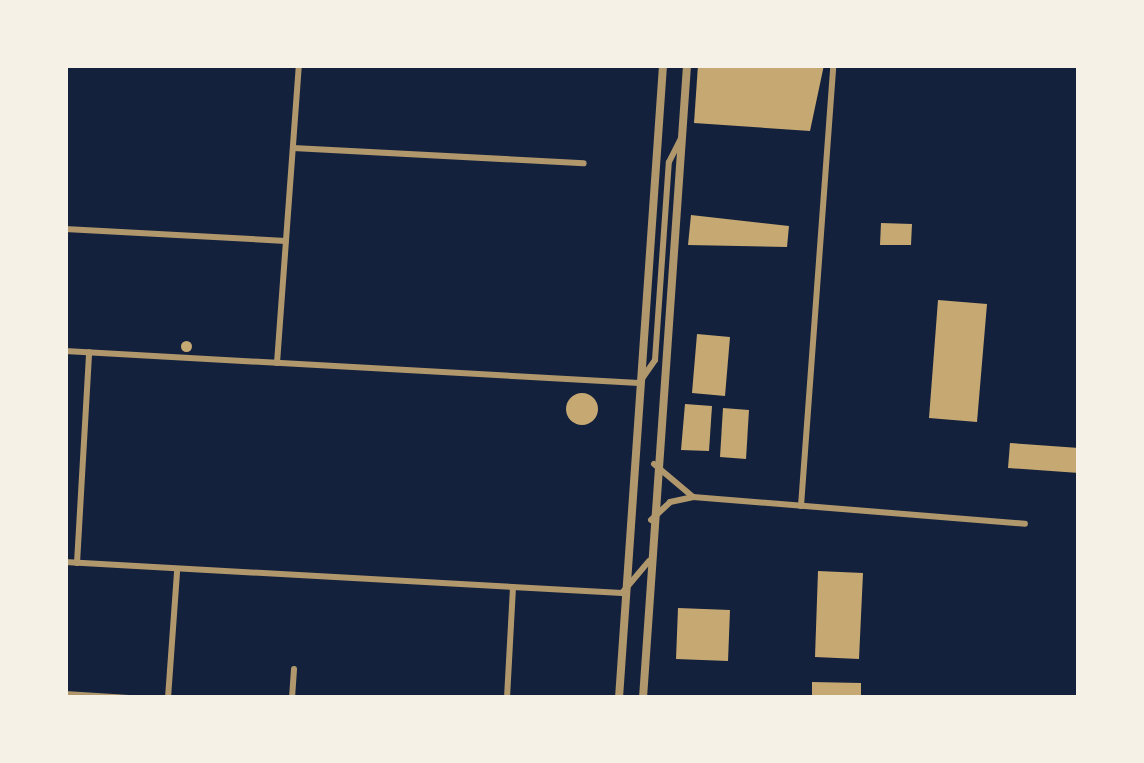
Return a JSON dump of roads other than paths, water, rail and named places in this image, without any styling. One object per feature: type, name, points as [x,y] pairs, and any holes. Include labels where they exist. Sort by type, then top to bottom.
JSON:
[{"type":"street","points":[[278,363],[299,65]]},
{"type":"street","points":[[619,698],[622,592],[663,65]]},
{"type":"street","points":[[644,698],[650,520],[686,65]]},
{"type":"street","points":[[800,506],[833,65]]},
{"type":"street","points":[[639,384],[655,360],[669,162],[681,138]]},
{"type":"street","points":[[292,148],[584,163]]},
{"type":"street","points":[[65,229],[286,241]]},
{"type":"street","points":[[65,351],[639,384]]},
{"type":"street","points":[[77,563],[89,352]]},
{"type":"street","points":[[654,464],[693,497]]},
{"type":"street","points":[[650,520],[670,502],[693,497],[1025,524]]},
{"type":"street","points":[[622,592],[649,561]]},
{"type":"street","points":[[65,562],[177,572],[622,592]]},
{"type":"street","points":[[168,698],[177,572]]},
{"type":"street","points":[[507,698],[513,587]]},
{"type":"street","points":[[292,698],[294,668]]},
{"type":"street","points":[[65,694],[129,698]]}]
